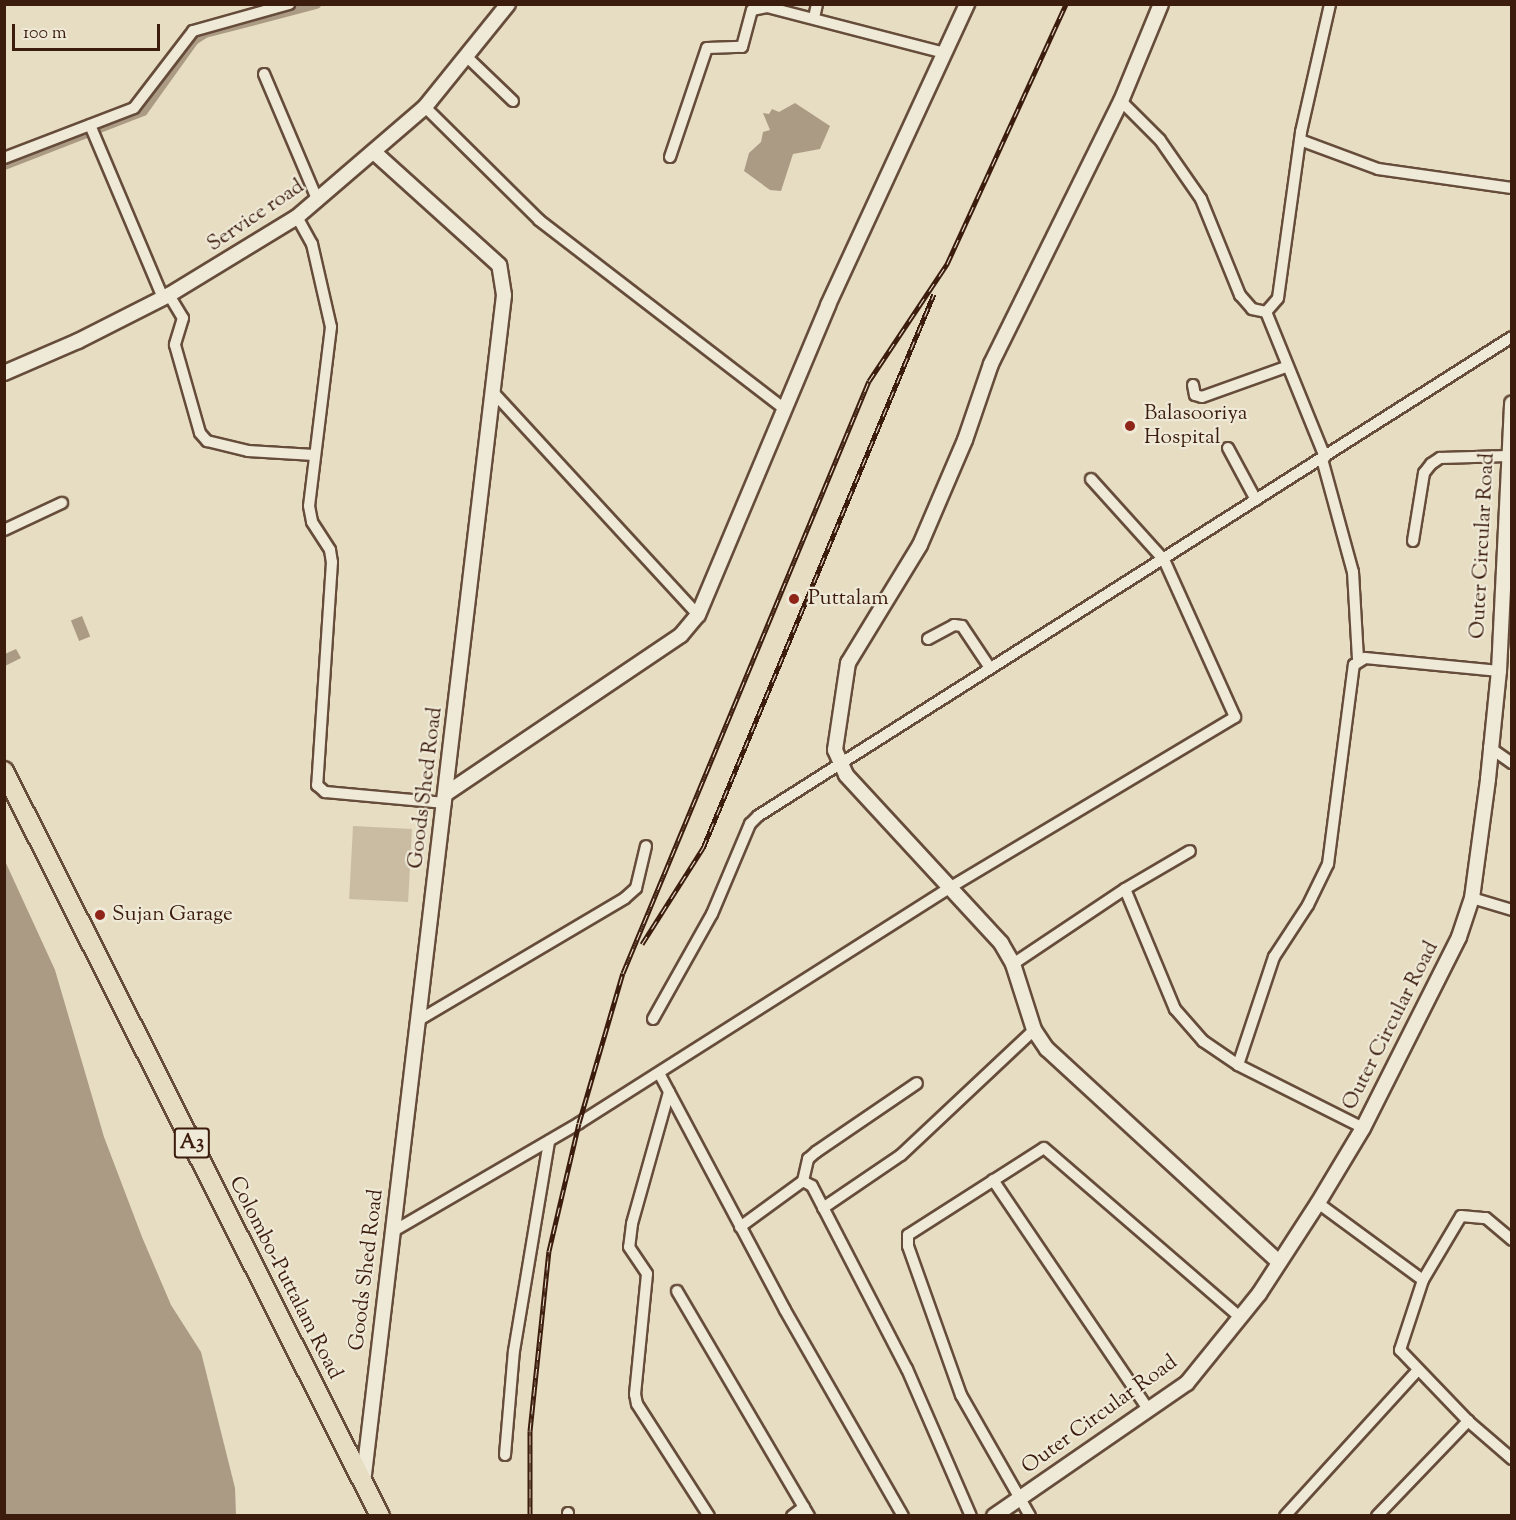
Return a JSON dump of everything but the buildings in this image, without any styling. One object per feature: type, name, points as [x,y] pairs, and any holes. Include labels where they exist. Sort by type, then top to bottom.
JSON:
[{"type":"highway","name":"Colombo-Puttalam Road","points":[[4,771],[380,1515]]},
{"type":"street","points":[[4,158],[91,127],[134,108],[193,31],[289,4]]},
{"type":"street","name":"Service road","points":[[4,373],[166,296],[297,218],[425,107],[508,4]]},
{"type":"street","points":[[814,18],[817,4]]},
{"type":"street","points":[[297,218],[312,244],[331,327],[309,506],[312,522],[330,550],[332,562],[317,785],[325,792],[447,798],[681,635],[698,615],[828,305],[967,4]]},
{"type":"street","points":[[1161,4],[1120,101],[991,364],[965,440],[920,544],[848,663],[838,714],[835,750],[839,765],[1001,943],[1013,964],[1034,1030],[1047,1049],[1280,1262]]},
{"type":"street","points":[[1266,312],[1278,298],[1300,140],[1330,4]]},
{"type":"street","points":[[670,157],[707,48],[742,47],[755,9],[767,8],[814,18],[945,53]]},
{"type":"street","points":[[466,56],[513,101]]},
{"type":"street","points":[[264,74],[318,201]]},
{"type":"street","points":[[1120,101],[1160,140],[1200,200],[1240,295],[1252,309],[1266,312]]},
{"type":"street","points":[[425,107],[539,220],[784,409]]},
{"type":"street","points":[[91,127],[166,296],[183,318],[175,345],[200,433],[207,441],[248,451],[314,455]]},
{"type":"street","points":[[1300,140],[1378,169],[1512,188]]},
{"type":"street","name":"Goods Shed Road","points":[[363,1483],[447,798],[504,295],[499,265],[374,152]]},
{"type":"street","points":[[1238,1065],[1274,957],[1308,905],[1328,864],[1354,665],[1358,660],[1353,572],[1324,458],[1266,312]]},
{"type":"street","points":[[652,1019],[712,914],[750,824],[990,668],[1164,560],[1512,337]]},
{"type":"street","points":[[1193,385],[1195,395],[1202,397],[1286,367]]},
{"type":"street","points":[[493,392],[698,615]]},
{"type":"street","name":"Outer Circular Road","points":[[994,1515],[1187,1383],[1240,1317],[1280,1262],[1318,1203],[1363,1128],[1459,937],[1472,898],[1506,622],[1508,456],[1512,403]]},
{"type":"street","points":[[1228,448],[1256,500]]},
{"type":"street","points":[[1413,541],[1424,473],[1431,464],[1440,458],[1508,456]]},
{"type":"street","points":[[392,1232],[549,1141],[951,887],[1235,717],[1164,560],[1091,479]]},
{"type":"street","points":[[4,530],[62,503]]},
{"type":"street","points":[[928,639],[954,625],[962,626],[990,668]]},
{"type":"street","points":[[1358,660],[1499,671]]},
{"type":"street","points":[[1489,747],[1512,763]]},
{"type":"street","points":[[419,1020],[625,898],[636,888],[646,846]]},
{"type":"street","points":[[1013,964],[1125,889],[1190,851]]},
{"type":"street","points":[[1125,889],[1175,1009],[1203,1041],[1238,1065],[1363,1128]]},
{"type":"street","points":[[1472,898],[1512,910]]},
{"type":"street","points":[[823,1209],[901,1155],[1034,1030]]},
{"type":"street","points":[[659,1073],[740,1227],[903,1515]]},
{"type":"street","points":[[740,1227],[803,1181],[808,1159],[816,1152],[917,1083]]},
{"type":"street","points":[[669,1092],[631,1236],[632,1254],[646,1267],[647,1274],[635,1394],[637,1404],[709,1515]]},
{"type":"street","points":[[505,1455],[514,1351],[549,1141]]},
{"type":"street","points":[[1030,1515],[1018,1500],[961,1395],[907,1241],[908,1235],[1040,1149],[1051,1150],[1240,1317]]},
{"type":"street","points":[[993,1180],[1149,1410]]},
{"type":"street","points":[[803,1181],[812,1186],[907,1369],[971,1515]]},
{"type":"street","points":[[1318,1203],[1423,1280]]},
{"type":"street","points":[[1512,1240],[1486,1218],[1461,1216],[1423,1280],[1400,1341],[1400,1350],[1417,1371],[1468,1422],[1512,1459]]},
{"type":"street","points":[[677,1291],[807,1511],[792,1515]]},
{"type":"street","points":[[1285,1515],[1417,1371]]},
{"type":"street","points":[[1377,1515],[1468,1422]]},
{"type":"shaded area","points":[[795,103],[830,126],[820,149],[793,154],[781,191],[770,190],[744,171],[749,153],[761,142],[763,132],[770,130],[763,113],[769,114],[772,109],[779,112]]},
{"type":"shaded area","points":[[82,616],[90,636],[79,641],[71,620]]},
{"type":"shaded area","points":[[16,649],[21,658],[5,666],[5,654]]},
{"type":"shaded area","points":[[353,826],[412,829],[408,902],[349,899]]},
{"type":"shaded area","points":[[5,861],[55,970],[104,1137],[142,1237],[171,1305],[201,1352],[235,1488],[236,1515],[5,1515]]},
{"type":"waterway","points":[[4,165],[143,111],[194,40],[205,33],[316,4]]},
{"type":"railway","points":[[530,1516],[530,1431],[549,1251],[579,1123],[623,973],[869,381],[947,264],[1066,4]]},
{"type":"railway","points":[[642,944],[703,848],[934,294]]},
{"type":"place","name":"Balasooriya Hospital","points":[[1130,426]]},
{"type":"place","name":"Puttalam","points":[[794,599]]},
{"type":"place","name":"Sujan Garage","points":[[100,915]]}]
